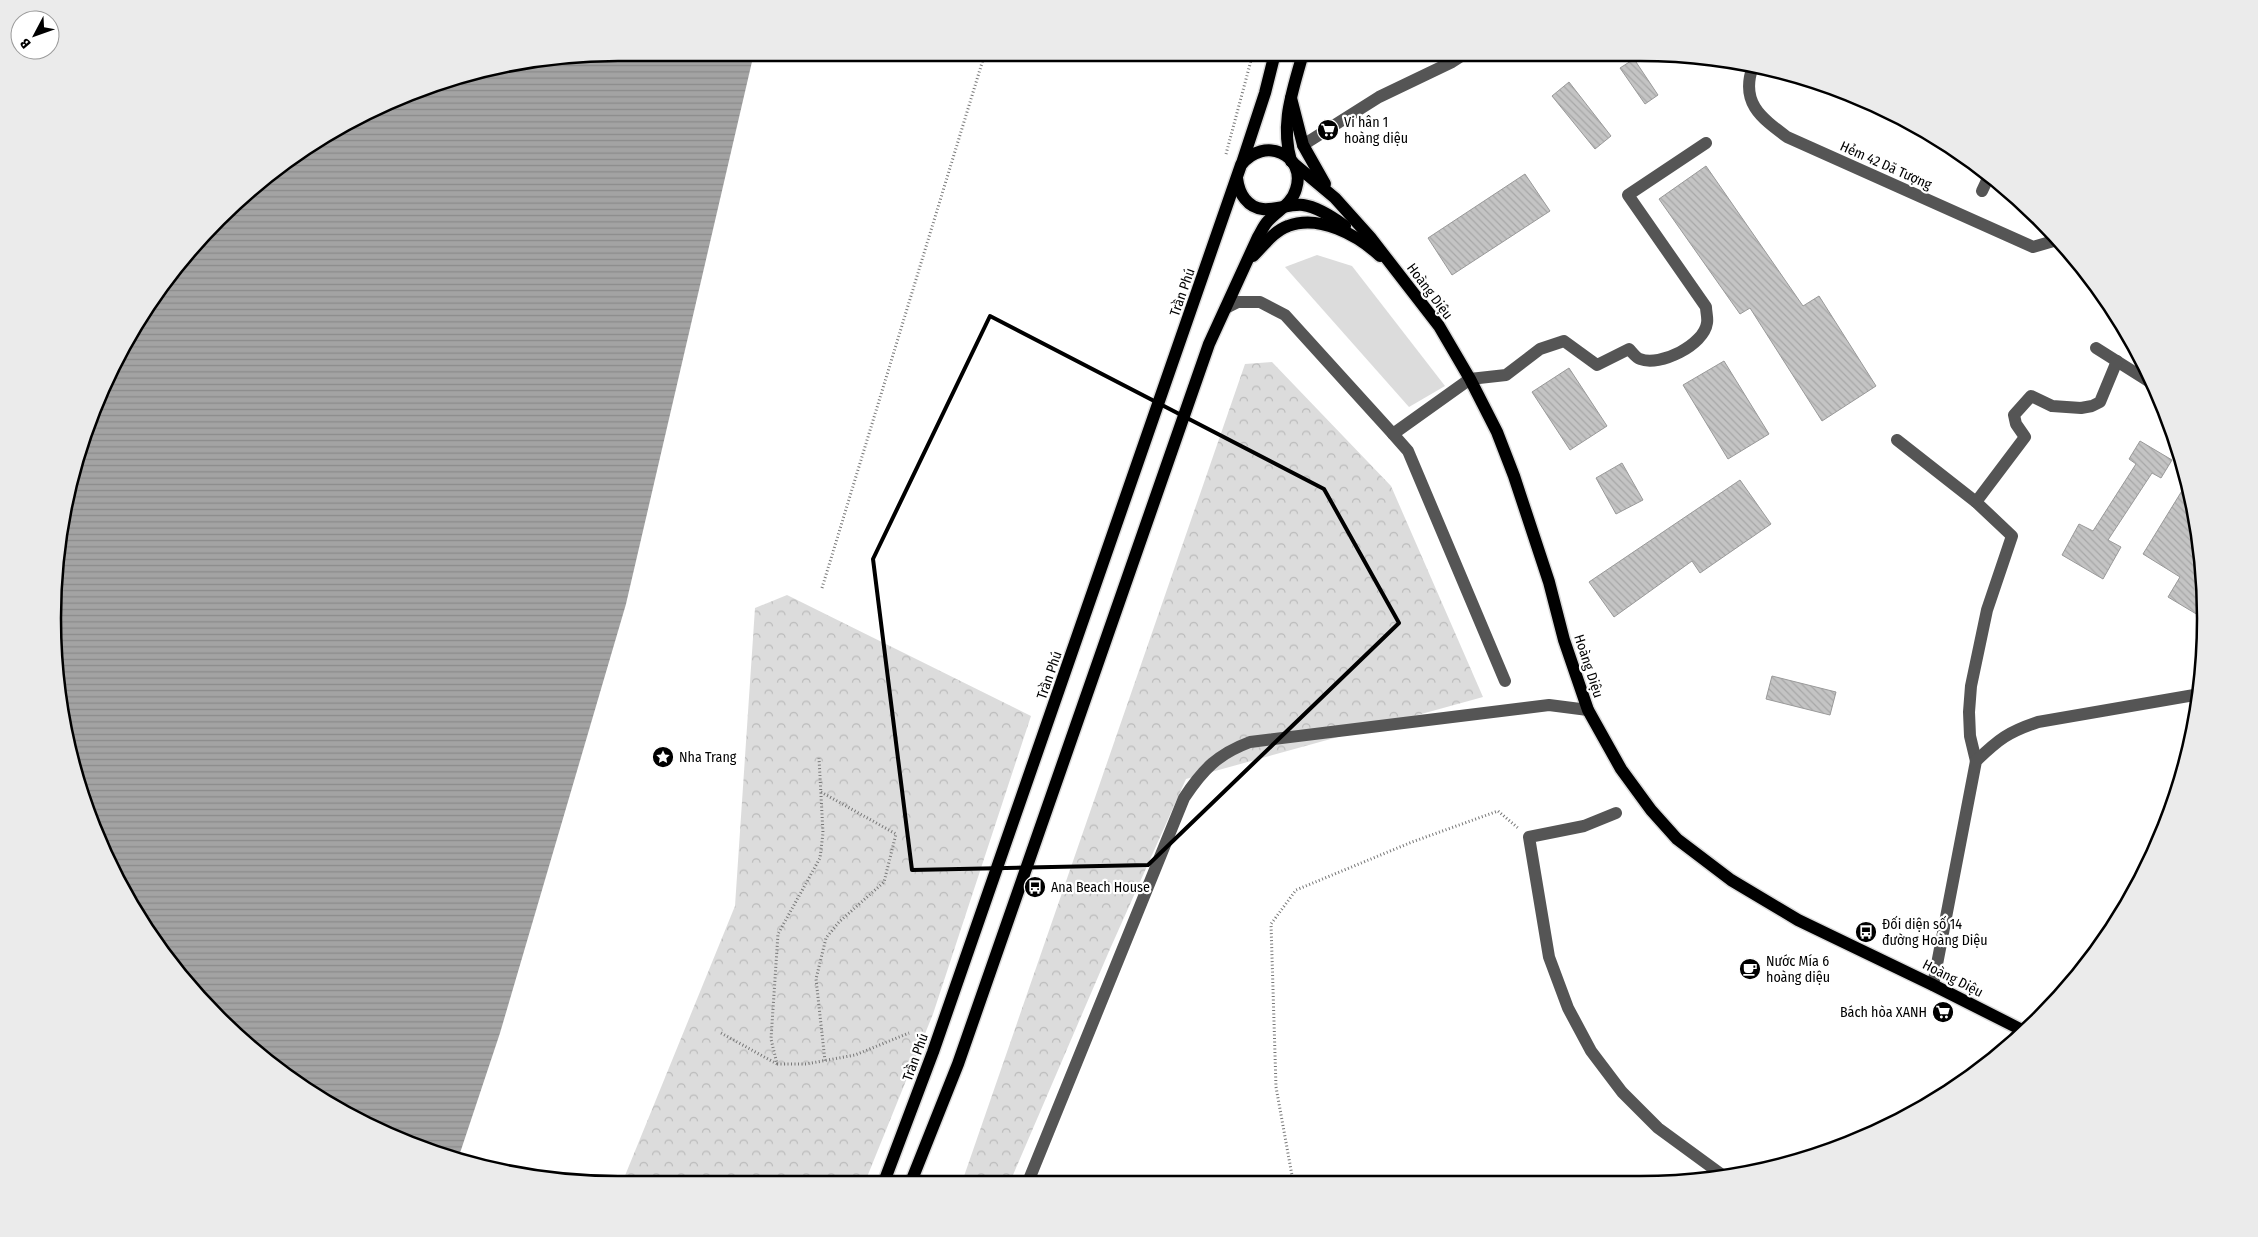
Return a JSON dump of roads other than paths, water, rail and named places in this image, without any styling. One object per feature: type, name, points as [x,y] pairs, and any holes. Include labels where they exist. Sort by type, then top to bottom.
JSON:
[{"type":"main road","name":"Trần Phú","points":[[886,1176],[933,1052],[1239,170],[1274,61]]},
{"type":"main road","points":[[914,1176],[958,1064],[1209,344],[1267,222],[1292,198],[1298,180],[1286,142],[1286,123],[1301,61]]},
{"type":"main road","points":[[1291,98],[1303,145],[1317,172],[1335,198]]},
{"type":"main road","points":[[1291,161],[1275,150],[1264,150],[1251,155],[1239,170],[1241,194],[1256,208],[1266,210],[1304,205],[1323,214],[1357,235],[1396,272]]},
{"type":"main road","name":"Hoàng Diệu","points":[[1291,161],[1335,198],[1370,237],[1439,326],[1470,379],[1497,432],[1514,476],[1538,546],[1564,640],[1588,710],[1604,741],[1636,792],[1677,839],[1731,880],[1798,920],[2017,1028]]},
{"type":"main road","points":[[1245,265],[1272,236],[1288,226],[1302,223],[1337,228],[1377,254]]},
{"type":"street","points":[[1303,145],[1379,97],[1445,61]]},
{"type":"street","name":"Hẻm 42 Dã Tượng","points":[[1751,73],[1748,81],[1752,102],[1770,125],[1787,137],[2033,247],[2050,242]]},
{"type":"street","points":[[1393,434],[1470,379],[1506,375],[1540,349],[1564,342],[1597,365],[1629,349],[1639,359],[1659,361],[1685,349],[1702,334],[1707,324],[1706,307],[1628,195],[1706,143]]},
{"type":"street","points":[[1982,191],[1987,182]]},
{"type":"street","points":[[1226,308],[1238,302],[1260,302],[1286,315],[1408,451],[1505,681]]},
{"type":"street","points":[[2096,348],[2141,376]]},
{"type":"street","points":[[1976,502],[2025,437],[2016,424],[2014,415],[2021,405],[2031,396],[2052,406],[2081,408],[2092,406],[2100,402],[2117,361]]},
{"type":"street","points":[[1897,440],[1976,502],[2012,536],[1987,610],[1971,686],[1968,712],[1970,736],[1976,761],[1933,985]]},
{"type":"street","points":[[1976,761],[1994,744],[2014,730],[2038,722],[2191,696]]},
{"type":"street","points":[[1030,1176],[1184,798],[1196,779],[1228,750],[1250,742],[1549,705],[1588,710]]},
{"type":"street","points":[[1616,814],[1584,826],[1529,837],[1549,957],[1568,1008],[1591,1051],[1622,1092],[1658,1128],[1717,1170]]},
{"type":"place","name":"Vi hân 1 hoàng diệu","points":[[1328,130]]},
{"type":"place","name":"Nha Trang","points":[[663,757]]},
{"type":"place","name":"Ana Beach House","points":[[1035,887]]},
{"type":"place","name":"Đối diện số 14 đường Hoàng Diệu","points":[[1866,932]]},
{"type":"place","name":"Nước Mía 6 hoàng diệu","points":[[1750,969]]},
{"type":"place","name":"Bách hòa XANH","points":[[1943,1012]]}]
